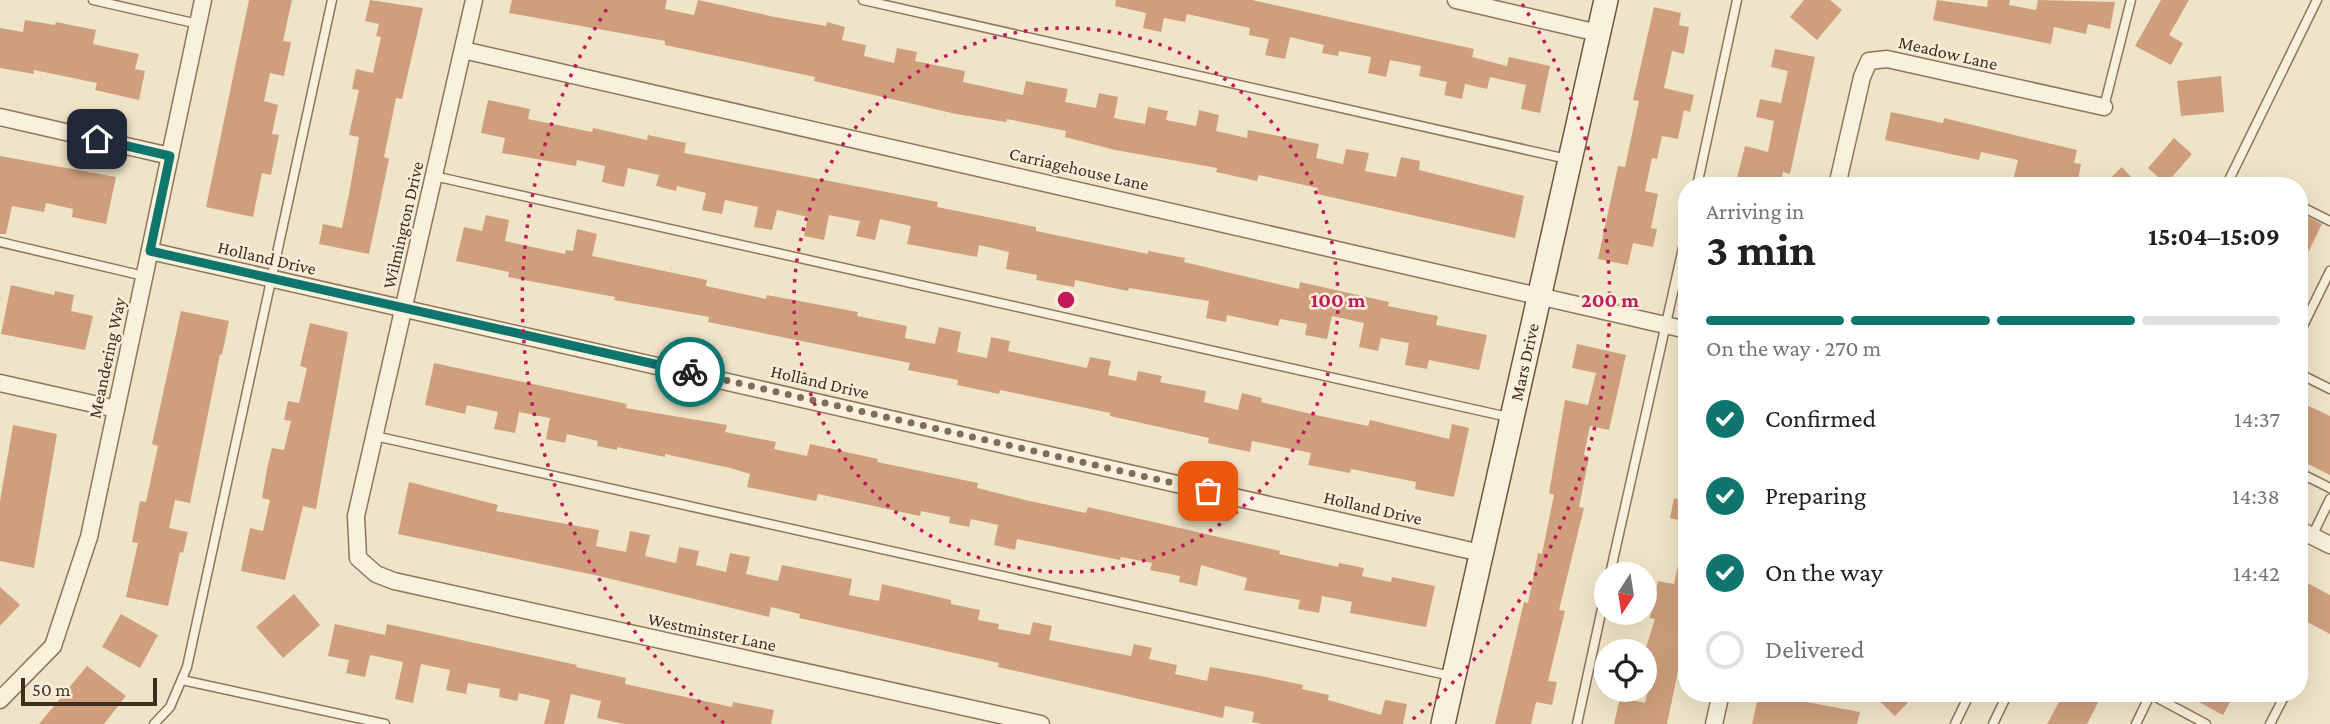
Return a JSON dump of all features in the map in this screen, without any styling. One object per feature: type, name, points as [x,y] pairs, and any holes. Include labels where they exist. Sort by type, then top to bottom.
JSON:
[{"type":"street","name":"Meandering Way","points":[[0,700],[53,646],[89,537],[203,0]]},
{"type":"street","name":"Wilmington Drive","points":[[376,574],[358,558],[356,516],[474,0]]},
{"type":"street","points":[[1456,0],[1598,33]]},
{"type":"street","name":"Mars Drive","points":[[1443,724],[1606,0]]},
{"type":"street","name":"Carriagehouse Lane","points":[[463,50],[1678,328]]},
{"type":"street","name":"Meadow Lane","points":[[1839,177],[1862,77],[1869,61],[1887,58],[2104,107]]},
{"type":"street","points":[[0,117],[170,156]]},
{"type":"street","name":"Holland Drive","points":[[150,251],[1481,553]]},
{"type":"street","points":[[0,383],[116,409]]},
{"type":"street","points":[[2308,534],[2330,545]]},
{"type":"street","name":"Westminster Lane","points":[[376,574],[394,581],[1041,724]]},
{"type":"street","points":[[1714,724],[1719,702]]},
{"type":"lane","points":[[93,0],[198,24]]},
{"type":"lane","points":[[154,724],[170,707],[187,667],[331,0]]},
{"type":"lane","points":[[863,0],[1569,159]]},
{"type":"lane","points":[[1699,177],[1737,0]]},
{"type":"lane","points":[[2104,107],[2131,0]]},
{"type":"lane","points":[[2230,177],[2317,0]]},
{"type":"lane","points":[[434,176],[1511,418]]},
{"type":"lane","points":[[2308,210],[2330,221]]},
{"type":"lane","points":[[0,242],[144,276]]},
{"type":"lane","points":[[1613,562],[1678,269]]},
{"type":"lane","points":[[2308,316],[2330,271]]},
{"type":"lane","points":[[2308,378],[2330,390]]},
{"type":"lane","points":[[374,436],[1453,677]]},
{"type":"lane","points":[[2308,476],[2330,488]]},
{"type":"lane","points":[[2308,530],[2330,499]]},
{"type":"lane","points":[[1577,724],[1598,625]]},
{"type":"lane","points":[[182,680],[385,724]]},
{"type":"lane","points":[[1955,724],[1966,702]]},
{"type":"lane","points":[[1993,724],[2004,702]]},
{"type":"lane","points":[[2136,724],[2146,702]]},
{"type":"lane","points":[[2165,702],[2206,724]]},
{"type":"lane","points":[[2270,724],[2281,702]]},
{"type":"building","points":[[249,0],[292,0],[283,41],[291,42],[284,76],[270,73],[264,101],[278,105],[272,134],[279,135],[271,175],[262,173],[253,217],[206,207]]},
{"type":"building","points":[[370,0],[423,8],[402,99],[396,98],[384,157],[389,159],[369,254],[319,244],[323,224],[342,228],[359,137],[349,135],[359,90],[352,89],[356,69],[373,73],[381,37],[376,36],[379,24],[365,21]]},
{"type":"building","points":[[512,0],[667,0],[665,9],[694,15],[698,0],[826,26],[827,22],[845,27],[842,40],[866,45],[864,56],[894,63],[897,48],[917,52],[915,61],[965,71],[963,82],[1023,95],[1026,81],[1068,89],[1065,102],[1096,108],[1099,93],[1118,97],[1114,118],[1145,124],[1148,107],[1168,111],[1166,120],[1196,126],[1199,110],[1219,115],[1216,131],[1247,138],[1248,130],[1319,144],[1316,158],[1343,164],[1346,149],[1369,153],[1365,171],[1396,177],[1401,157],[1420,161],[1419,170],[1524,196],[1515,238],[1317,194],[1318,188],[1259,175],[1257,181],[1216,172],[1217,168],[1115,150],[1065,137],[1066,131],[1007,119],[1006,122],[956,114],[814,81],[815,77],[665,45],[665,41],[509,13]]},
{"type":"building","points":[[1116,0],[1252,0],[1474,49],[1472,57],[1507,66],[1509,57],[1550,66],[1540,113],[1521,109],[1526,85],[1490,77],[1487,89],[1465,84],[1462,99],[1444,95],[1447,82],[1419,76],[1421,66],[1390,60],[1386,77],[1368,73],[1371,57],[1339,51],[1338,56],[1322,53],[1324,45],[1290,37],[1285,59],[1265,55],[1269,39],[1249,35],[1250,28],[1187,14],[1185,22],[1164,18],[1161,32],[1143,28],[1146,13],[1115,6]]},
{"type":"building","points":[[1804,0],[1830,0],[1842,10],[1817,40],[1790,17]]},
{"type":"building","points":[[1937,0],[1987,7],[1988,0],[2010,0],[2009,5],[2036,10],[2038,0],[2115,2],[2110,29],[2088,24],[2086,34],[2054,27],[2051,44],[1933,20]]},
{"type":"building","points":[[2161,0],[2189,0],[2169,35],[2183,43],[2171,65],[2135,46]]},
{"type":"building","points":[[1654,7],[1681,13],[1679,25],[1689,27],[1684,54],[1672,51],[1664,88],[1694,95],[1690,112],[1684,110],[1678,139],[1662,136],[1657,159],[1652,158],[1645,191],[1658,194],[1651,228],[1657,229],[1653,247],[1633,243],[1628,265],[1598,259],[1618,166],[1625,167],[1639,101],[1633,100]]},
{"type":"building","points":[[25,20],[55,25],[56,22],[96,30],[93,44],[139,54],[135,69],[145,71],[139,100],[95,90],[97,83],[34,70],[34,74],[0,68],[0,28],[23,32]]},
{"type":"building","points":[[1775,49],[1815,57],[1790,174],[1783,172],[1782,177],[1737,177],[1745,146],[1768,152],[1774,121],[1756,117],[1760,99],[1781,103],[1788,71],[1771,67]]},
{"type":"building","points":[[2221,76],[2224,112],[2181,116],[2177,81]]},
{"type":"building","points":[[488,100],[530,109],[528,119],[592,132],[593,128],[647,140],[648,135],[686,143],[684,153],[938,202],[937,207],[1036,227],[1036,231],[1148,254],[1148,251],[1185,258],[1184,262],[1299,289],[1300,282],[1389,302],[1388,306],[1438,316],[1436,325],[1487,335],[1479,370],[1429,360],[1427,369],[1405,365],[1409,343],[1381,338],[1378,351],[1359,347],[1364,323],[1332,316],[1327,339],[1305,335],[1307,324],[1280,319],[1278,326],[1227,315],[1226,322],[1206,318],[1209,301],[1129,288],[1128,291],[1075,280],[1074,287],[1036,280],[1037,275],[1006,269],[1009,252],[979,245],[977,257],[907,244],[911,226],[880,219],[875,240],[856,236],[860,221],[829,215],[824,240],[804,236],[808,217],[777,210],[772,230],[754,227],[758,207],[725,200],[722,214],[702,210],[706,193],[677,186],[676,191],[656,186],[659,175],[628,168],[624,187],[602,182],[605,166],[577,160],[576,166],[502,153],[505,138],[481,133]]},
{"type":"building","points":[[1891,112],[1943,123],[1944,118],[2077,150],[2074,163],[2081,164],[2079,177],[2014,177],[2018,160],[1981,152],[1979,160],[1885,140]]},
{"type":"building","points":[[2174,138],[2192,154],[2172,177],[2158,177],[2148,168]]},
{"type":"building","points":[[0,156],[116,177],[106,224],[72,217],[73,209],[46,203],[44,212],[12,206],[6,234],[0,234]]},
{"type":"building","points":[[2122,167],[2131,177],[2111,177]]},
{"type":"building","points":[[486,215],[509,220],[505,241],[565,254],[566,250],[573,251],[577,229],[597,234],[592,256],[707,280],[706,286],[766,299],[767,295],[858,312],[857,316],[907,326],[905,338],[935,344],[939,327],[961,332],[957,352],[987,358],[991,337],[1010,341],[1008,351],[1087,368],[1090,357],[1111,361],[1108,375],[1136,381],[1138,371],[1162,376],[1160,382],[1206,391],[1204,402],[1238,410],[1242,393],[1262,398],[1261,402],[1311,414],[1368,426],[1370,420],[1449,439],[1452,424],[1469,428],[1454,497],[1415,489],[1416,482],[1351,469],[1350,473],[1308,465],[1311,453],[1252,441],[1250,452],[1208,443],[1209,438],[1110,416],[1110,413],[1000,390],[999,394],[957,385],[958,380],[908,370],[910,363],[708,322],[709,317],[508,277],[509,272],[456,261],[464,227],[482,231]]},
{"type":"building","points":[[2308,217],[2322,224],[2308,253]]},
{"type":"building","points":[[11,285],[54,295],[55,291],[74,295],[71,311],[93,316],[85,350],[1,334]]},
{"type":"building","points":[[181,311],[229,321],[190,503],[175,500],[169,528],[188,532],[183,553],[180,552],[168,606],[126,597],[138,543],[132,542],[140,501],[146,502],[158,446],[152,444]]},
{"type":"building","points":[[310,323],[348,332],[316,509],[303,506],[285,580],[241,571],[250,528],[263,531],[270,500],[262,498],[267,469],[272,448],[284,450],[291,421],[284,420],[288,401],[299,403],[307,368],[300,366]]},
{"type":"building","points":[[1577,344],[1626,355],[1609,430],[1590,426],[1584,455],[1589,457],[1579,507],[1584,508],[1559,610],[1565,611],[1548,681],[1557,682],[1552,705],[1536,702],[1531,724],[1495,724],[1524,602],[1528,603],[1538,553],[1542,554],[1554,495],[1549,493],[1565,400],[1588,405],[1596,373],[1572,368]]},
{"type":"building","points":[[434,363],[627,404],[626,408],[727,425],[725,432],[776,442],[774,449],[807,456],[810,444],[878,459],[877,462],[978,483],[977,488],[1025,500],[1086,513],[1088,507],[1280,551],[1279,554],[1338,567],[1339,563],[1364,568],[1362,576],[1391,582],[1392,577],[1435,586],[1426,627],[1350,613],[1352,602],[1322,596],[1319,613],[1298,609],[1300,600],[1244,590],[1247,578],[1201,565],[1197,586],[1179,582],[1180,576],[1150,570],[1152,563],[1121,557],[1120,560],[1017,539],[1015,550],[994,545],[998,525],[971,519],[969,527],[949,523],[950,517],[921,511],[920,516],[818,494],[816,501],[747,487],[750,474],[730,468],[665,454],[665,457],[617,447],[617,450],[597,446],[598,441],[567,434],[565,443],[546,439],[550,418],[519,412],[515,433],[494,429],[498,412],[467,405],[465,414],[425,405]]},
{"type":"building","points":[[2308,406],[2330,416],[2330,475],[2308,464]]},
{"type":"building","points":[[13,425],[57,434],[34,568],[0,561],[0,501]]},
{"type":"building","points":[[409,482],[498,505],[496,511],[599,530],[596,546],[626,552],[630,531],[650,535],[645,556],[676,563],[679,547],[699,551],[696,565],[726,572],[730,553],[750,557],[746,574],[778,581],[782,565],[852,579],[849,595],[879,601],[882,584],[951,600],[951,604],[980,610],[978,620],[999,624],[998,629],[1030,635],[1033,622],[1052,626],[1049,640],[1131,656],[1134,644],[1152,648],[1149,659],[1177,665],[1175,674],[1207,681],[1210,667],[1261,676],[1303,685],[1302,689],[1329,695],[1328,700],[1381,715],[1385,700],[1407,704],[1403,724],[1262,724],[1252,722],[1254,712],[1225,706],[1223,718],[998,667],[999,663],[799,618],[800,614],[771,607],[769,617],[599,576],[398,534]]},
{"type":"building","points":[[1674,498],[1678,499],[1678,520],[1670,518]]},
{"type":"building","points":[[1678,565],[1678,671],[1667,724],[1614,724],[1619,702],[1657,702],[1657,639],[1649,639],[1653,625],[1657,625],[1658,581],[1674,584]]},
{"type":"building","points":[[2308,583],[2330,595],[2330,634],[2308,622]]},
{"type":"building","points":[[0,587],[20,605],[0,626]]},
{"type":"building","points":[[294,594],[320,625],[283,658],[256,627]]},
{"type":"building","points":[[121,614],[158,635],[140,668],[102,647]]},
{"type":"building","points":[[335,624],[385,635],[387,624],[577,665],[576,667],[626,678],[625,684],[732,707],[733,702],[774,710],[771,724],[624,724],[597,718],[601,701],[571,694],[564,724],[544,724],[550,700],[519,693],[517,701],[499,697],[500,689],[468,683],[466,694],[446,690],[450,670],[421,664],[413,703],[395,699],[403,662],[370,655],[365,677],[346,673],[349,660],[328,656]]},
{"type":"building","points":[[87,666],[126,696],[104,724],[39,724]]},
{"type":"building","points":[[1757,702],[1807,702],[1860,712],[1857,724],[1752,724]]},
{"type":"building","points":[[1880,702],[1908,702],[1895,716]]},
{"type":"building","points":[[2059,702],[2098,702],[2087,724],[2047,724]]},
{"type":"building","points":[[2199,702],[2230,702],[2223,715]]},
{"type":"way so far","points":[[690,372],[1208,491]]},
{"type":"route","points":[[97,139],[170,156],[150,251],[690,372]]}]
